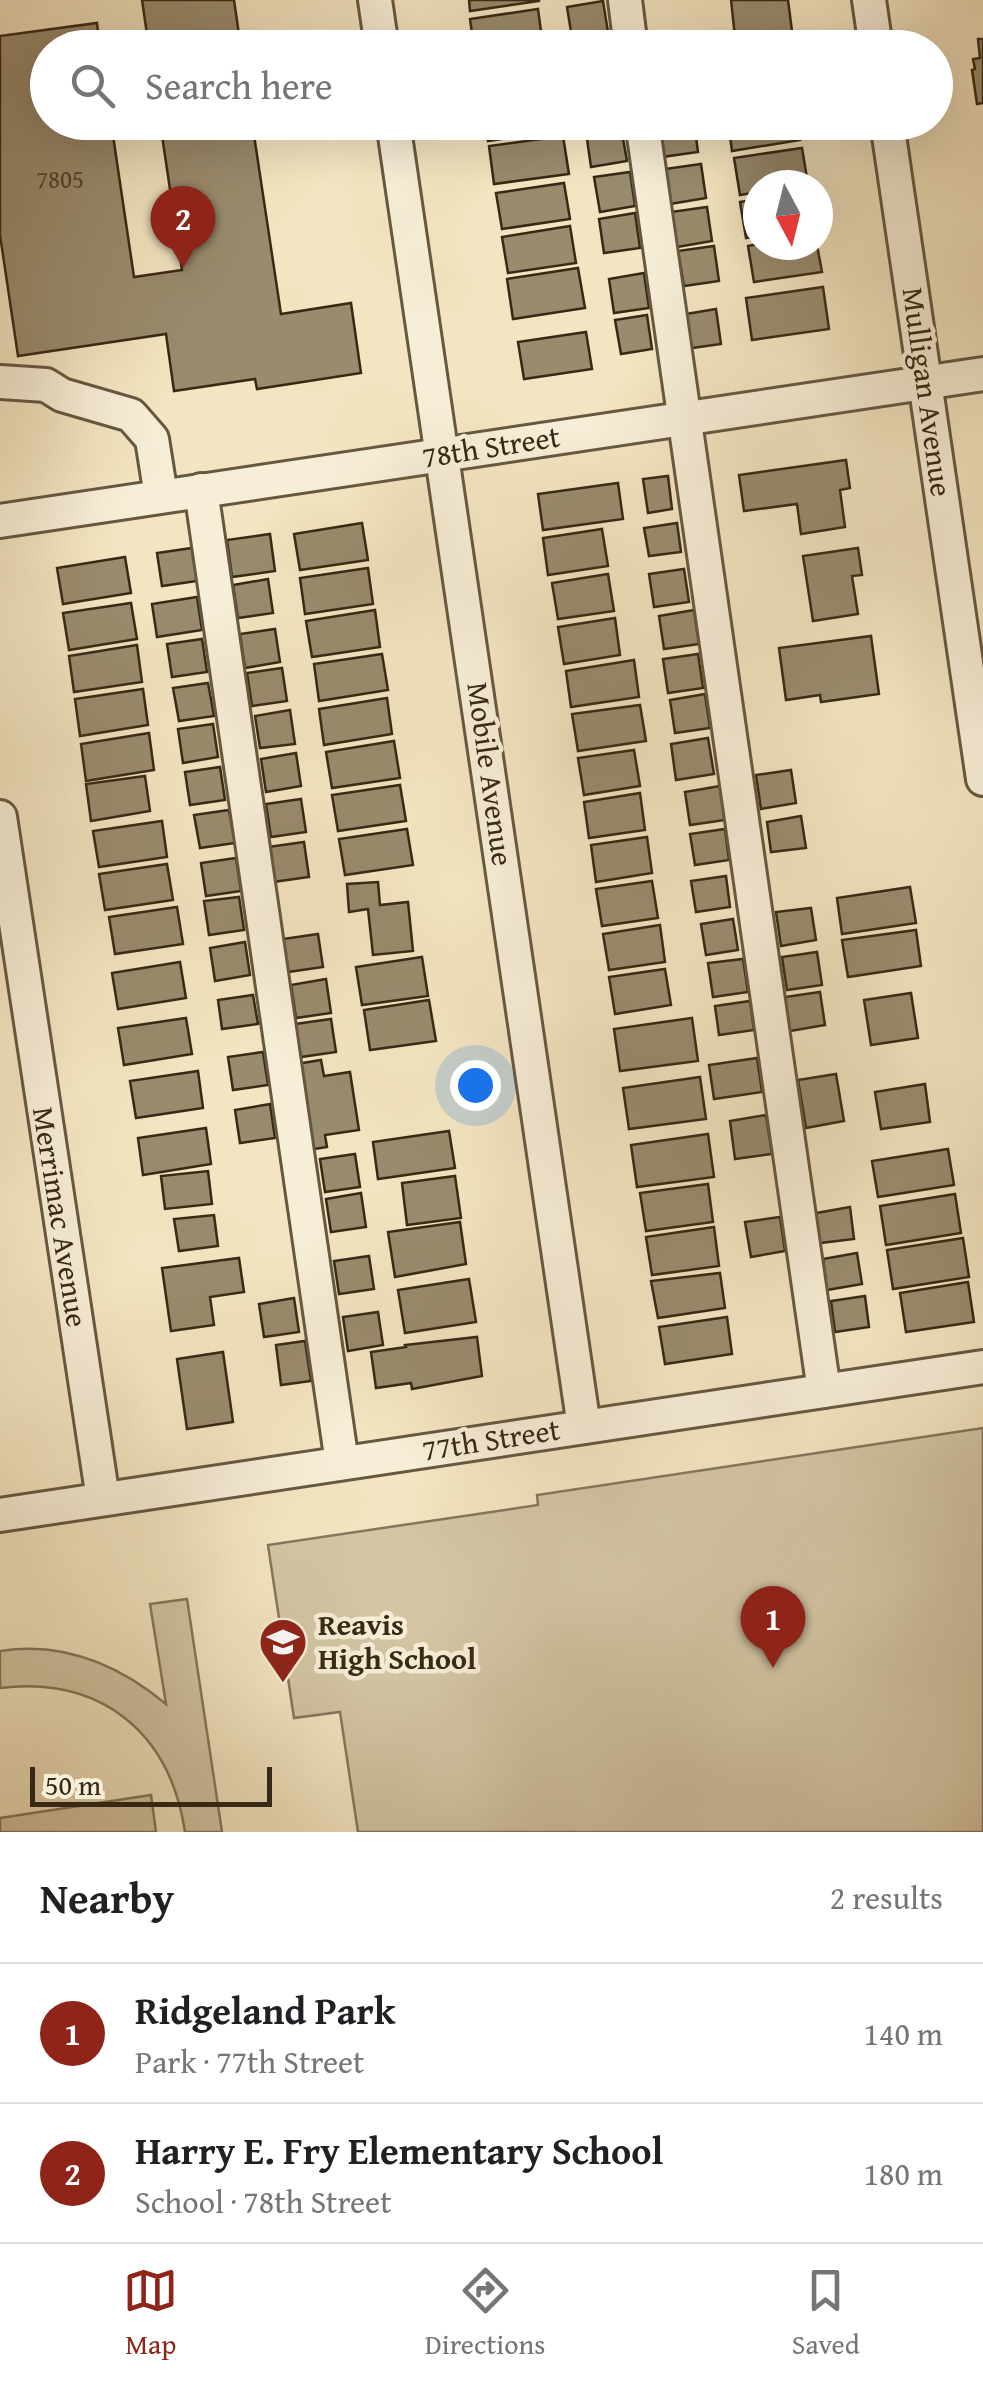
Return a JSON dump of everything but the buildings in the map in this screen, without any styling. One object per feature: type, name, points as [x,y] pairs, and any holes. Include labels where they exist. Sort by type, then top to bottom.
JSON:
[{"type":"street","points":[[374,0],[379,30]]},
{"type":"street","points":[[625,0],[629,30]]},
{"type":"street","points":[[869,0],[873,30]]},
{"type":"street","name":"Mobile Avenue","points":[[396,140],[584,1426]]},
{"type":"street","points":[[645,140],[824,1390]]},
{"type":"street","name":"Mulligan Avenue","points":[[890,140],[983,780]]},
{"type":"street","name":"78th Street","points":[[0,521],[983,374]]},
{"type":"street","points":[[0,382],[46,385],[131,416],[152,439],[161,496]]},
{"type":"street","points":[[202,490],[342,1463]]},
{"type":"street","name":"Merrimac Avenue","points":[[0,817],[102,1499]]},
{"type":"street","name":"77th Street","points":[[0,1514],[983,1367]]},
{"type":"shaded area","points":[[983,1428],[983,1832],[358,1832],[340,1712],[294,1718],[268,1545],[538,1505],[537,1495]]},
{"type":"shaded area","points":[[187,1599],[222,1832],[185,1832],[164,1766],[147,1739],[125,1718],[99,1702],[69,1691],[0,1688],[0,1651],[46,1650],[109,1667],[166,1704],[150,1604]]},
{"type":"shaded area","points":[[151,1795],[156,1832],[0,1832],[0,1818]]},
{"type":"place","name":"Harry E. Fry Elementary School","points":[[183,268]]},
{"type":"place","name":"Ridgeland Park","points":[[773,1668]]},
{"type":"place","name":"Reavis High School","points":[[283,1684]]}]
